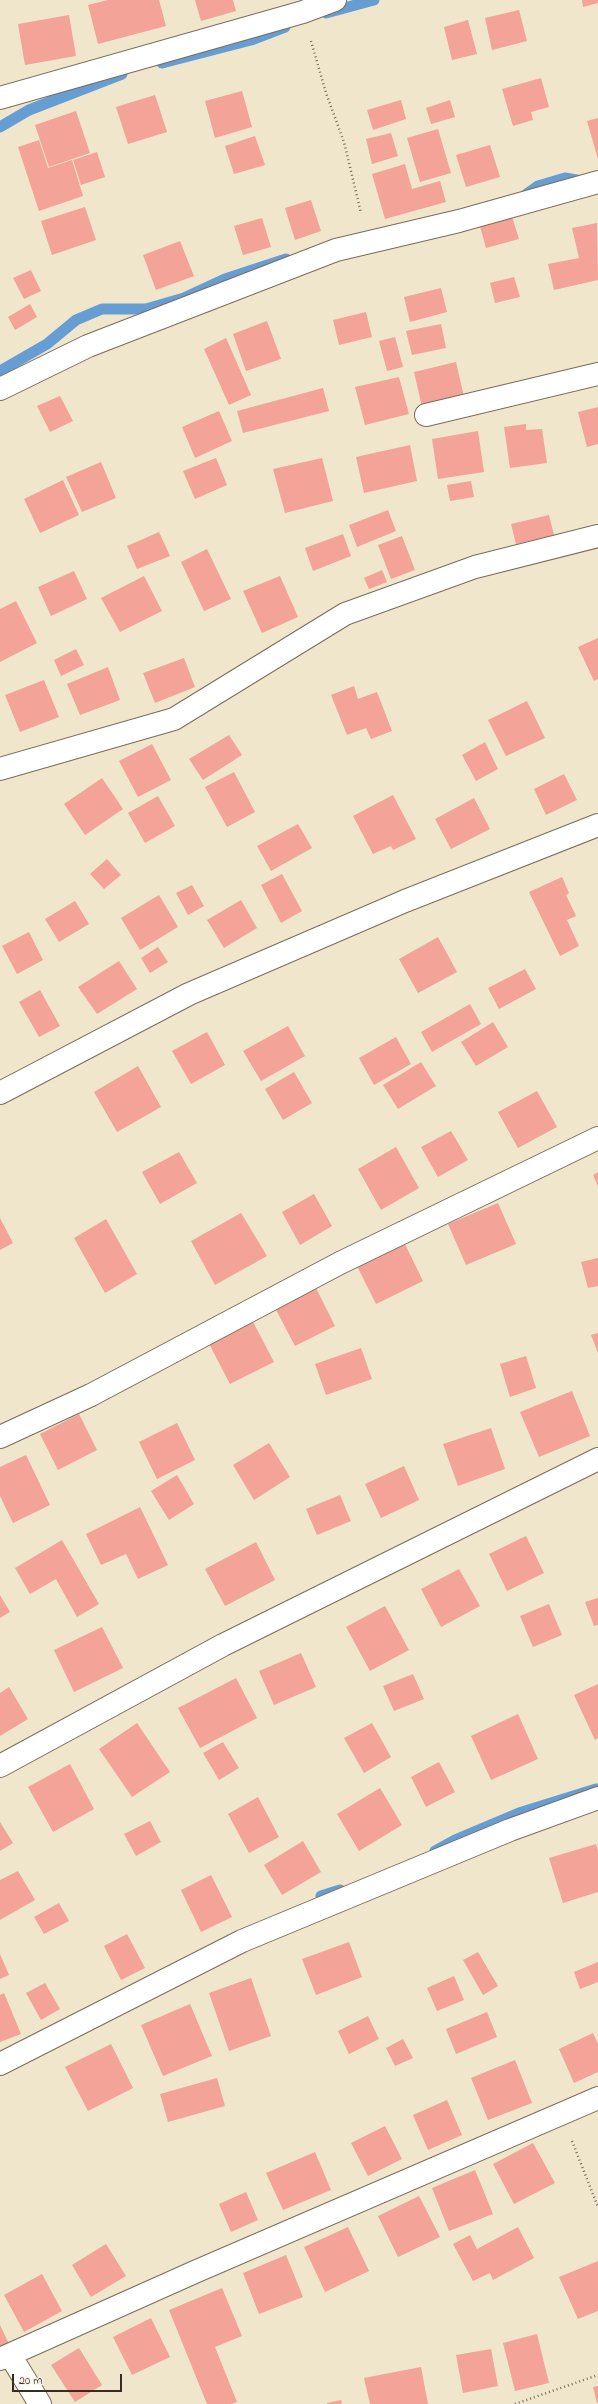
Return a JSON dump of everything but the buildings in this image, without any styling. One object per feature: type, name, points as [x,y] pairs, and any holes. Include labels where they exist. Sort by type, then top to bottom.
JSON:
[{"type":"street","points":[[0,98],[303,12],[335,0]]},
{"type":"street","points":[[0,389],[88,346],[336,250],[459,221],[598,182]]},
{"type":"street","points":[[426,415],[598,374]]},
{"type":"street","points":[[0,769],[174,719],[345,614],[475,567],[598,536]]},
{"type":"street","points":[[0,1093],[189,994],[405,901],[598,826]]},
{"type":"street","points":[[1,1433],[91,1394],[340,1263],[598,1138]]},
{"type":"street","points":[[0,1766],[223,1645],[598,1459]]},
{"type":"street","points":[[0,2064],[242,1941],[510,1830],[598,1798]]},
{"type":"street","points":[[40,2404],[5,2357],[198,2271],[598,2098]]},
{"type":"path","points":[[303,12],[326,93],[344,142],[368,242]]},
{"type":"path","points":[[561,2113],[598,2207]]},
{"type":"path","points":[[515,2404],[598,2375]]},
{"type":"waterway","points":[[326,13],[374,0]]},
{"type":"waterway","points":[[162,63],[251,40],[285,27]]},
{"type":"waterway","points":[[0,127],[29,110],[122,74]]},
{"type":"waterway","points":[[524,196],[538,186],[565,178],[582,181]]},
{"type":"waterway","points":[[0,371],[47,344],[76,320],[102,309],[146,309],[184,298],[225,279],[286,259]]},
{"type":"waterway","points":[[435,1851],[455,1840],[519,1813],[596,1789]]},
{"type":"waterway","points":[[321,1896],[340,1890]]}]
